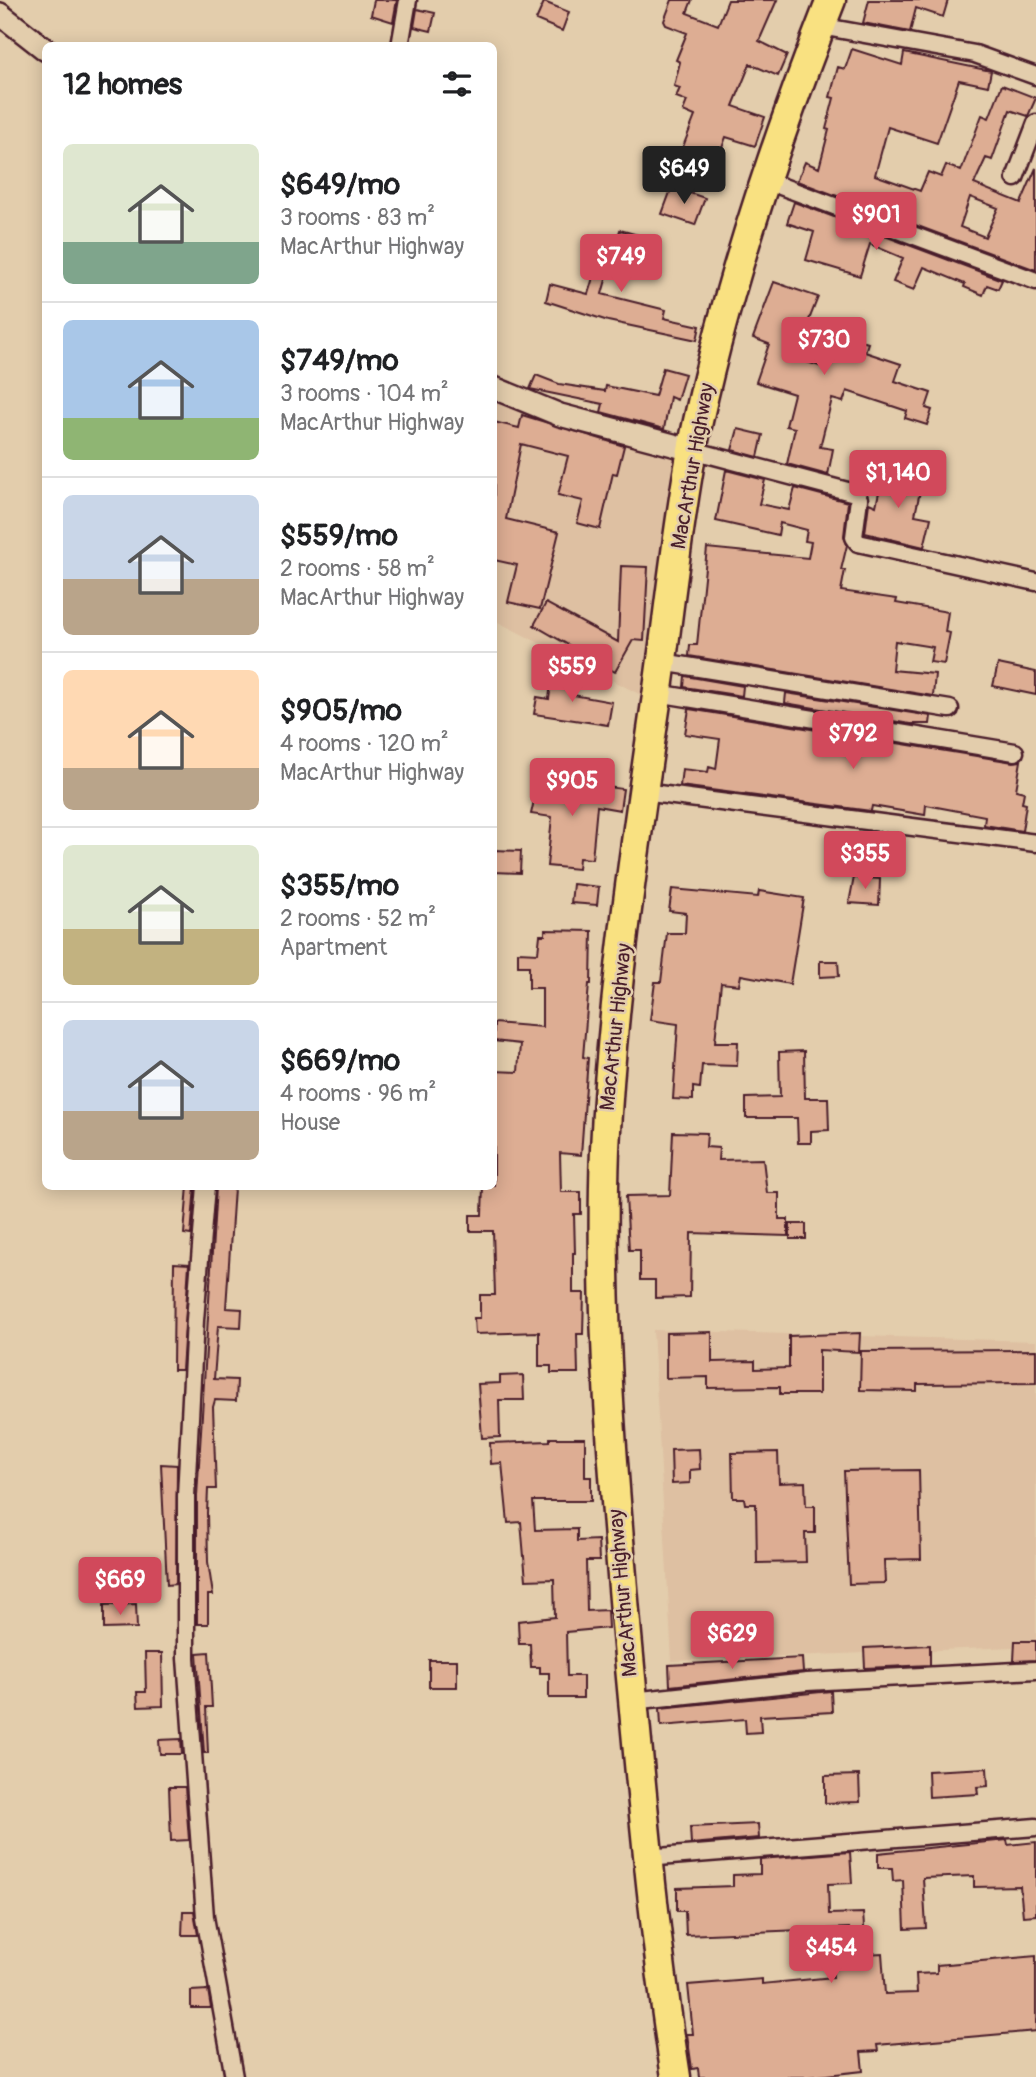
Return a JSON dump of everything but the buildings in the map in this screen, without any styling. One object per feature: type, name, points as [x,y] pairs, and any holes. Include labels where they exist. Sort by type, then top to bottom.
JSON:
[{"type":"highway","name":"MacArthur Highway","points":[[676,2077],[646,1858],[611,1442],[604,1327],[604,1214],[609,1089],[643,792],[692,450],[706,384],[767,181],[831,0]]},
{"type":"street","points":[[401,42],[408,0]]},
{"type":"street","points":[[0,14],[42,47]]},
{"type":"street","points":[[820,26],[975,54],[1036,76]]},
{"type":"street","points":[[1015,178],[1036,123]]},
{"type":"street","points":[[767,181],[1036,281]]},
{"type":"street","points":[[497,389],[560,415],[858,495],[854,537],[858,543],[1036,582]]},
{"type":"street","points":[[662,662],[950,709]]},
{"type":"street","points":[[657,693],[1014,752]]},
{"type":"street","points":[[643,792],[1036,843]]},
{"type":"street","points":[[206,1190],[195,1320],[187,1496],[187,1670],[205,1917],[234,2077]]},
{"type":"street","points":[[632,1701],[807,1682],[1036,1671]]},
{"type":"street","points":[[646,1858],[1036,1827]]},
{"type":"shaded area","points":[[497,400],[677,458],[641,695],[497,622]]},
{"type":"shaded area","points":[[653,1330],[1036,1341],[1036,1646],[672,1661]]}]
